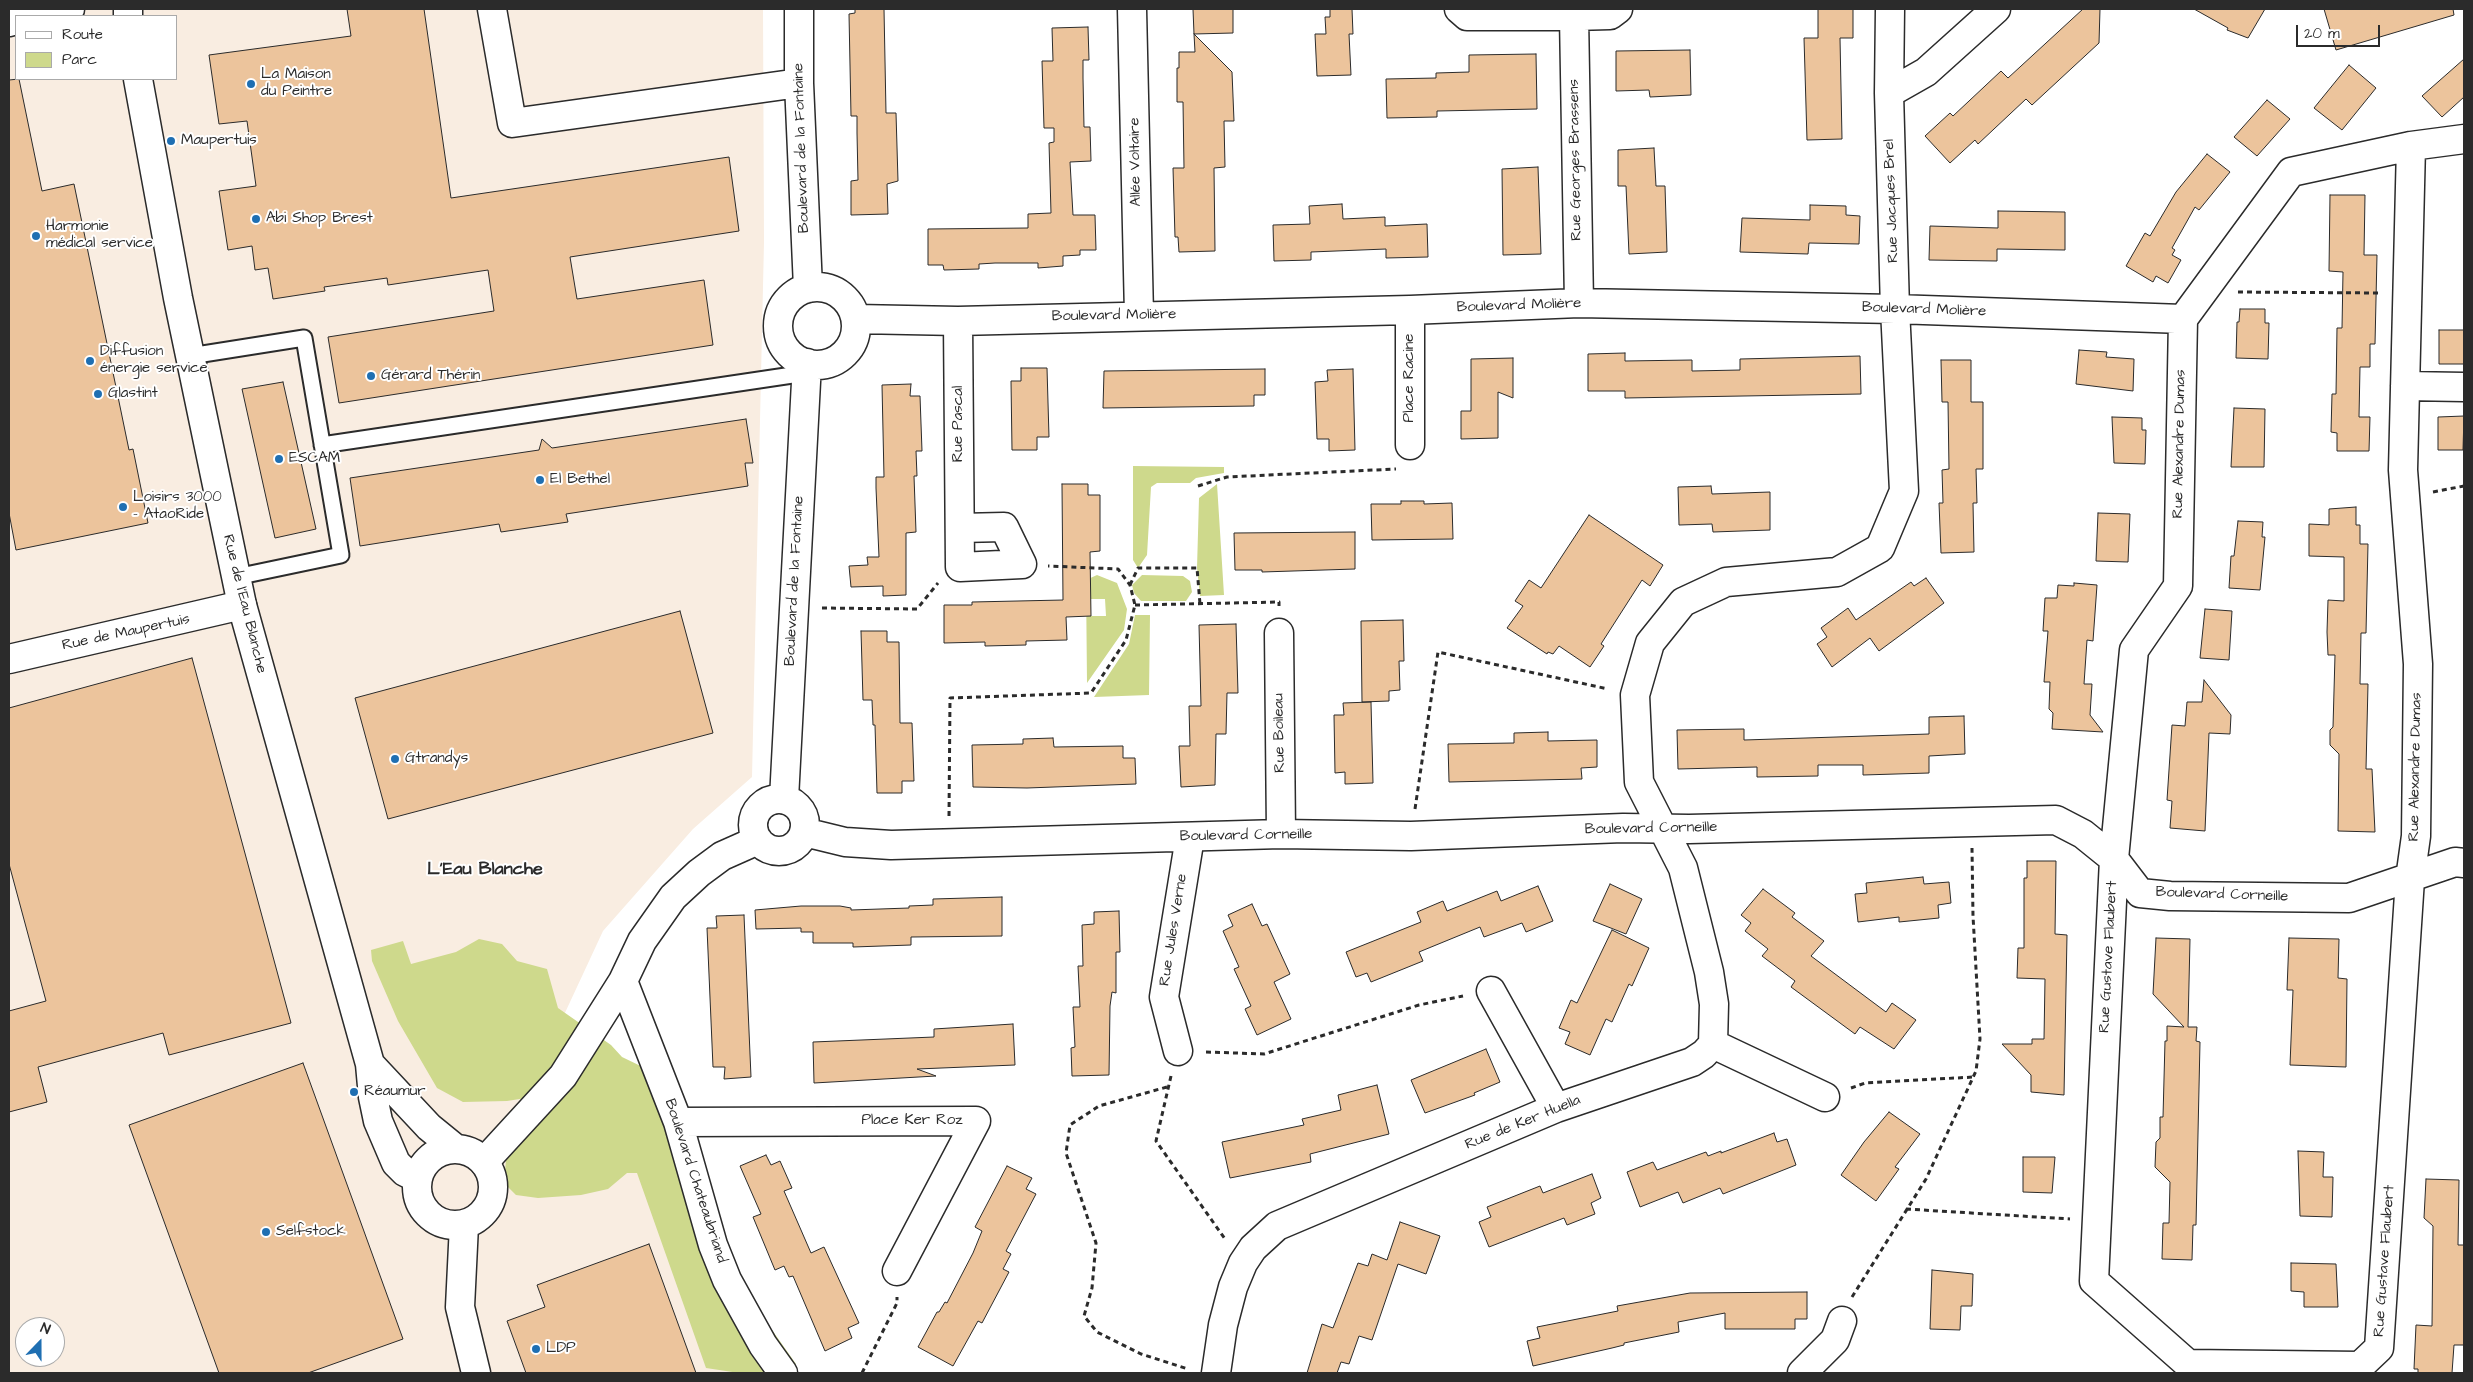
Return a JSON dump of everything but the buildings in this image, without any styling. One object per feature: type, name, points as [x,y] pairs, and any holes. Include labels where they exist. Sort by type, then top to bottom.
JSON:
[{"type":"street","points":[[40,15],[70,9]]},
{"type":"street","points":[[492,9],[512,123],[799,83]]},
{"type":"street","name":"Boulevard de la Fontaine","points":[[799,9],[799,83],[808,288]]},
{"type":"street","name":"Allée Voltaire","points":[[1132,9],[1139,315]]},
{"type":"street","points":[[1459,9],[1467,16],[1610,15],[1618,9]]},
{"type":"street","name":"Rue Jacques Brel","points":[[1662,829],[1639,782],[1636,695],[1650,643],[1683,602],[1726,582],[1837,572],[1880,548],[1904,491],[1895,309],[1889,93],[1890,9]]},
{"type":"street","points":[[1889,93],[1926,72],[1996,9]]},
{"type":"street","name":"Rue Georges Brassens","points":[[1574,16],[1579,303]]},
{"type":"street","name":"Rue de l'Eau Blanche","points":[[138,80],[190,356],[242,605],[370,1064],[374,1105],[396,1164],[418,1178]]},
{"type":"street","points":[[2182,319],[2291,172],[2411,146],[2464,139]]},
{"type":"street","name":"Rue Alexandre Dumas","points":[[2410,879],[2416,836],[2418,664],[2403,470],[2411,146]]},
{"type":"street","points":[[821,287],[833,290],[844,297],[852,307],[856,319],[853,338],[843,354],[832,362],[806,368],[786,348],[780,338],[778,325],[781,312],[787,301],[796,293],[808,288],[821,287]]},
{"type":"street","name":"Boulevard Molière","points":[[856,319],[958,321],[1139,315],[1410,310],[1579,303],[1895,309],[2182,319]]},
{"type":"street","name":"Place Racine","points":[[1410,310],[1410,446]]},
{"type":"street","name":"Rue Alexandre Dumas","points":[[2114,859],[2134,650],[2178,586],[2182,319]]},
{"type":"street","name":"Rue Pascal","points":[[958,321],[960,557]]},
{"type":"street","name":"Boulevard de la Fontaine","points":[[784,799],[806,368]]},
{"type":"street","points":[[2405,386],[2464,387]]},
{"type":"street","points":[[960,528],[1004,527],[1022,564],[960,567],[960,557]]},
{"type":"street","name":"Rue de Maupertuis","points":[[9,658],[242,605]]},
{"type":"street","name":"Rue Boileau","points":[[1279,633],[1281,834]]},
{"type":"street","points":[[784,799],[793,803],[802,811],[806,823],[804,832],[797,844],[784,851],[770,849],[758,840],[754,829],[755,817],[761,806],[771,800],[784,799]]},
{"type":"street","name":"Boulevard Corneille","points":[[804,832],[846,842],[890,845],[1281,834],[1411,836],[1623,828],[1662,829],[2056,820],[2083,834],[2114,859],[2140,892],[2170,896],[2349,898],[2410,879],[2455,862],[2464,863]]},
{"type":"street","points":[[1662,829],[1683,868],[1701,936],[1714,1004],[1713,1044],[1824,1097]]},
{"type":"street","name":"Rue Jules Verne","points":[[1178,1051],[1164,996],[1190,837]]},
{"type":"street","points":[[484,1162],[563,1076],[623,981],[642,941],[673,897],[699,873],[722,856],[758,840]]},
{"type":"street","name":"Rue Gustave Flaubert","points":[[2114,859],[2094,1281],[2188,1364],[2360,1366],[2379,1348],[2410,879]]},
{"type":"street","name":"Boulevard Chateaubriand","points":[[623,981],[678,1122],[713,1245],[727,1280],[763,1345],[783,1373]]},
{"type":"street","points":[[1491,991],[1556,1108]]},
{"type":"street","name":"Rue de Ker Huella","points":[[1206,1372],[1219,1341],[1233,1287],[1243,1264],[1253,1248],[1277,1226],[1556,1108],[1692,1062],[1704,1054],[1713,1044]]},
{"type":"street","name":"Rue de l'Eau Blanche","points":[[370,1064],[429,1127],[456,1150]]},
{"type":"street","name":"Place Ker Roz","points":[[678,1122],[976,1121],[897,1271]]},
{"type":"street","points":[[456,1150],[473,1153],[484,1162],[493,1181],[491,1200],[480,1216],[464,1225],[441,1223],[426,1213],[418,1198],[418,1178],[422,1167],[434,1155],[442,1151],[456,1150]]},
{"type":"street","points":[[464,1225],[460,1307],[464,1331],[476,1373]]},
{"type":"street","points":[[1802,1373],[1835,1340],[1842,1321]]},
{"type":"lane","points":[[190,356],[304,338],[340,555],[236,577]]},
{"type":"lane","points":[[322,445],[806,368]]},
{"type":"path","points":[[2202,292],[2407,294]]},
{"type":"path","points":[[1198,486],[1227,477],[1397,470],[1410,446]]},
{"type":"path","points":[[794,608],[917,609],[960,557]]},
{"type":"path","points":[[949,844],[950,698],[1091,693],[1126,640],[1135,605],[1130,585],[1118,569],[1022,564]]},
{"type":"path","points":[[1130,585],[1138,568],[1197,568],[1200,604]]},
{"type":"path","points":[[1135,605],[1279,602],[1279,633]]},
{"type":"path","points":[[1411,836],[1438,652],[1636,695]]},
{"type":"path","points":[[1842,1321],[1855,1288],[1926,1178],[1974,1077],[1980,1039],[1973,916],[1972,823]]},
{"type":"path","points":[[1178,1051],[1264,1054],[1418,1005],[1491,991]]},
{"type":"path","points":[[1824,1097],[1865,1083],[1974,1077]]},
{"type":"path","points":[[1206,1372],[1132,1350],[1097,1332],[1084,1316],[1092,1288],[1096,1243],[1066,1152],[1070,1125],[1099,1106],[1167,1087],[1156,1141],[1216,1226]]},
{"type":"path","points":[[1906,1209],[2014,1217],[2097,1220]]},
{"type":"path","points":[[862,1373],[897,1303],[897,1271]]},
{"type":"shaded area","points":[[9,9],[763,9],[764,242],[752,777],[693,829],[603,931],[557,1030],[752,1373],[9,1373]]},
{"type":"green space","points":[[1133,466],[1224,467],[1224,473],[1196,478],[1190,483],[1157,483],[1151,487],[1147,555],[1138,568],[1133,560]]},
{"type":"green space","points":[[1217,484],[1224,595],[1200,596],[1197,568],[1199,498]]},
{"type":"green space","points":[[1097,575],[1117,583],[1127,609],[1124,630],[1087,683],[1086,580]],"holes":[[[1091,599],[1105,599],[1106,616],[1091,616]]]},
{"type":"green space","points":[[1142,575],[1183,576],[1190,581],[1192,592],[1186,601],[1141,601],[1134,593],[1132,585]]},
{"type":"green space","points":[[1135,615],[1150,615],[1149,695],[1094,697],[1129,644]]},
{"type":"green space","points":[[479,939],[502,944],[517,961],[547,969],[558,1008],[611,1045],[622,1057],[651,1071],[663,1105],[702,1152],[710,1212],[758,1310],[796,1364],[777,1373],[739,1373],[706,1368],[637,1173],[627,1173],[608,1189],[581,1195],[538,1198],[516,1195],[504,1183],[506,1160],[528,1132],[526,1098],[507,1101],[463,1102],[437,1088],[398,1021],[372,961],[371,950],[403,941],[411,964],[456,952]]},
{"type":"place","name":"La Maison du Peintre","points":[[251,84]]},
{"type":"place","name":"Maupertuis","points":[[171,141]]},
{"type":"place","name":"Abi Shop Brest","points":[[256,219]]},
{"type":"place","name":"Harmonie médical service","points":[[36,236]]},
{"type":"place","name":"Diffusion énergie service","points":[[90,361]]},
{"type":"place","name":"Gérard Thérin","points":[[371,376]]},
{"type":"place","name":"Glastint","points":[[98,394]]},
{"type":"place","name":"ESCAM","points":[[279,459]]},
{"type":"place","name":"El Bethel","points":[[540,480]]},
{"type":"place","name":"Loisirs 3000 - AtaoRide","points":[[123,507]]},
{"type":"place","name":"Gtrandys","points":[[395,759]]},
{"type":"place","name":"Réaumur","points":[[354,1092]]},
{"type":"place","name":"Selfstock","points":[[266,1232]]},
{"type":"place","name":"LDP","points":[[536,1349]]},
{"type":"district","name":"L'Eau Blanche","points":[[485,870]]}]
